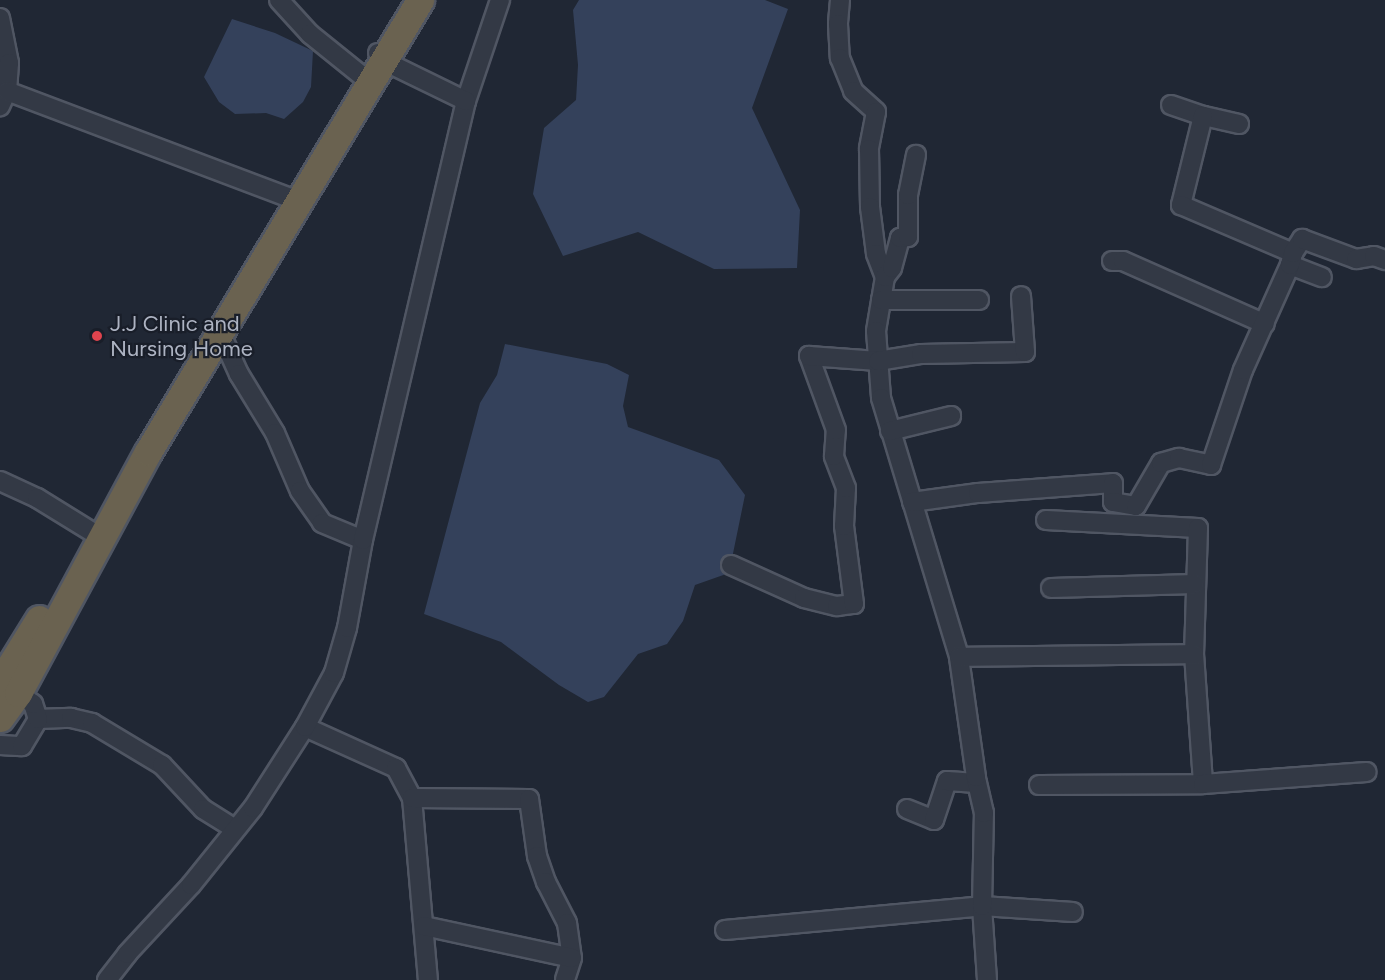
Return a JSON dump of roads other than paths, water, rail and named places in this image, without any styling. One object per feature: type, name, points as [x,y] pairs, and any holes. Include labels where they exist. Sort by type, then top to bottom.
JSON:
[{"type":"highway","points":[[6,685],[220,332],[411,0]]},
{"type":"highway","points":[[0,718],[6,685],[143,439],[213,321],[375,63],[420,0]]},
{"type":"street","points":[[279,0],[310,34],[466,101]]},
{"type":"street","points":[[107,980],[191,885],[253,807],[305,727],[334,673],[347,628],[363,540],[466,101],[500,0]]},
{"type":"street","points":[[840,0],[838,24],[840,58],[853,91],[876,112],[868,149],[870,207],[876,254],[885,277]]},
{"type":"street","points":[[0,18],[9,63],[3,98],[290,198]]},
{"type":"street","points":[[1171,105],[1203,116],[1239,124]]},
{"type":"street","points":[[1203,116],[1181,205],[1292,259],[1322,277]]},
{"type":"street","points":[[916,155],[908,195],[908,237],[900,238],[892,268],[885,277],[876,331],[881,398],[959,657],[977,783],[984,813],[982,906],[987,980]]},
{"type":"street","points":[[912,502],[978,493],[1113,483],[1113,502],[1136,506],[1161,464],[1179,458],[1211,465],[1243,370],[1302,239],[1356,259],[1374,256],[1385,260]]},
{"type":"street","points":[[1112,261],[1123,261],[1264,324]]},
{"type":"street","points":[[731,565],[804,598],[837,606],[854,604],[844,526],[846,488],[834,456],[836,430],[809,357],[878,361],[921,354],[1025,352],[1021,296]]},
{"type":"street","points":[[881,300],[979,300]]},
{"type":"street","points":[[220,332],[239,374],[275,433],[300,491],[322,523],[363,540]]},
{"type":"street","points":[[890,431],[951,416]]},
{"type":"street","points":[[0,481],[36,498],[92,532]]},
{"type":"street","points":[[1046,520],[1198,528],[1194,654],[1203,784]]},
{"type":"street","points":[[1051,588],[1195,584]]},
{"type":"street","points":[[959,657],[1194,654]]},
{"type":"street","points":[[0,745],[22,746],[38,719],[33,704],[6,685]]},
{"type":"street","points":[[38,719],[71,718],[92,723],[162,765],[203,809],[235,829]]},
{"type":"street","points":[[305,727],[396,768],[412,798],[428,980]]},
{"type":"street","points":[[1039,785],[1203,784],[1367,772]]},
{"type":"street","points":[[907,809],[934,820],[947,781],[977,783]]},
{"type":"street","points":[[412,798],[530,799],[537,856],[546,882],[567,923],[572,958],[565,980]]},
{"type":"street","points":[[725,930],[982,906],[1072,912]]},
{"type":"street","points":[[424,926],[572,958]]},
{"type":"water","points":[[579,0],[765,0],[788,9],[752,108],[800,210],[797,268],[714,269],[638,232],[563,256],[533,194],[544,128],[576,100],[578,65],[573,10]]},
{"type":"water","points":[[232,19],[275,33],[313,51],[311,87],[303,102],[284,119],[266,113],[235,114],[219,102],[204,77]]},
{"type":"water","points":[[505,344],[607,364],[629,375],[623,406],[628,427],[719,460],[745,495],[729,573],[695,585],[683,621],[667,644],[638,654],[604,697],[588,702],[559,685],[501,642],[424,614],[480,403],[497,375]]},
{"type":"place","name":"J.J Clinic and Nursing Home","points":[[97,336]]}]
